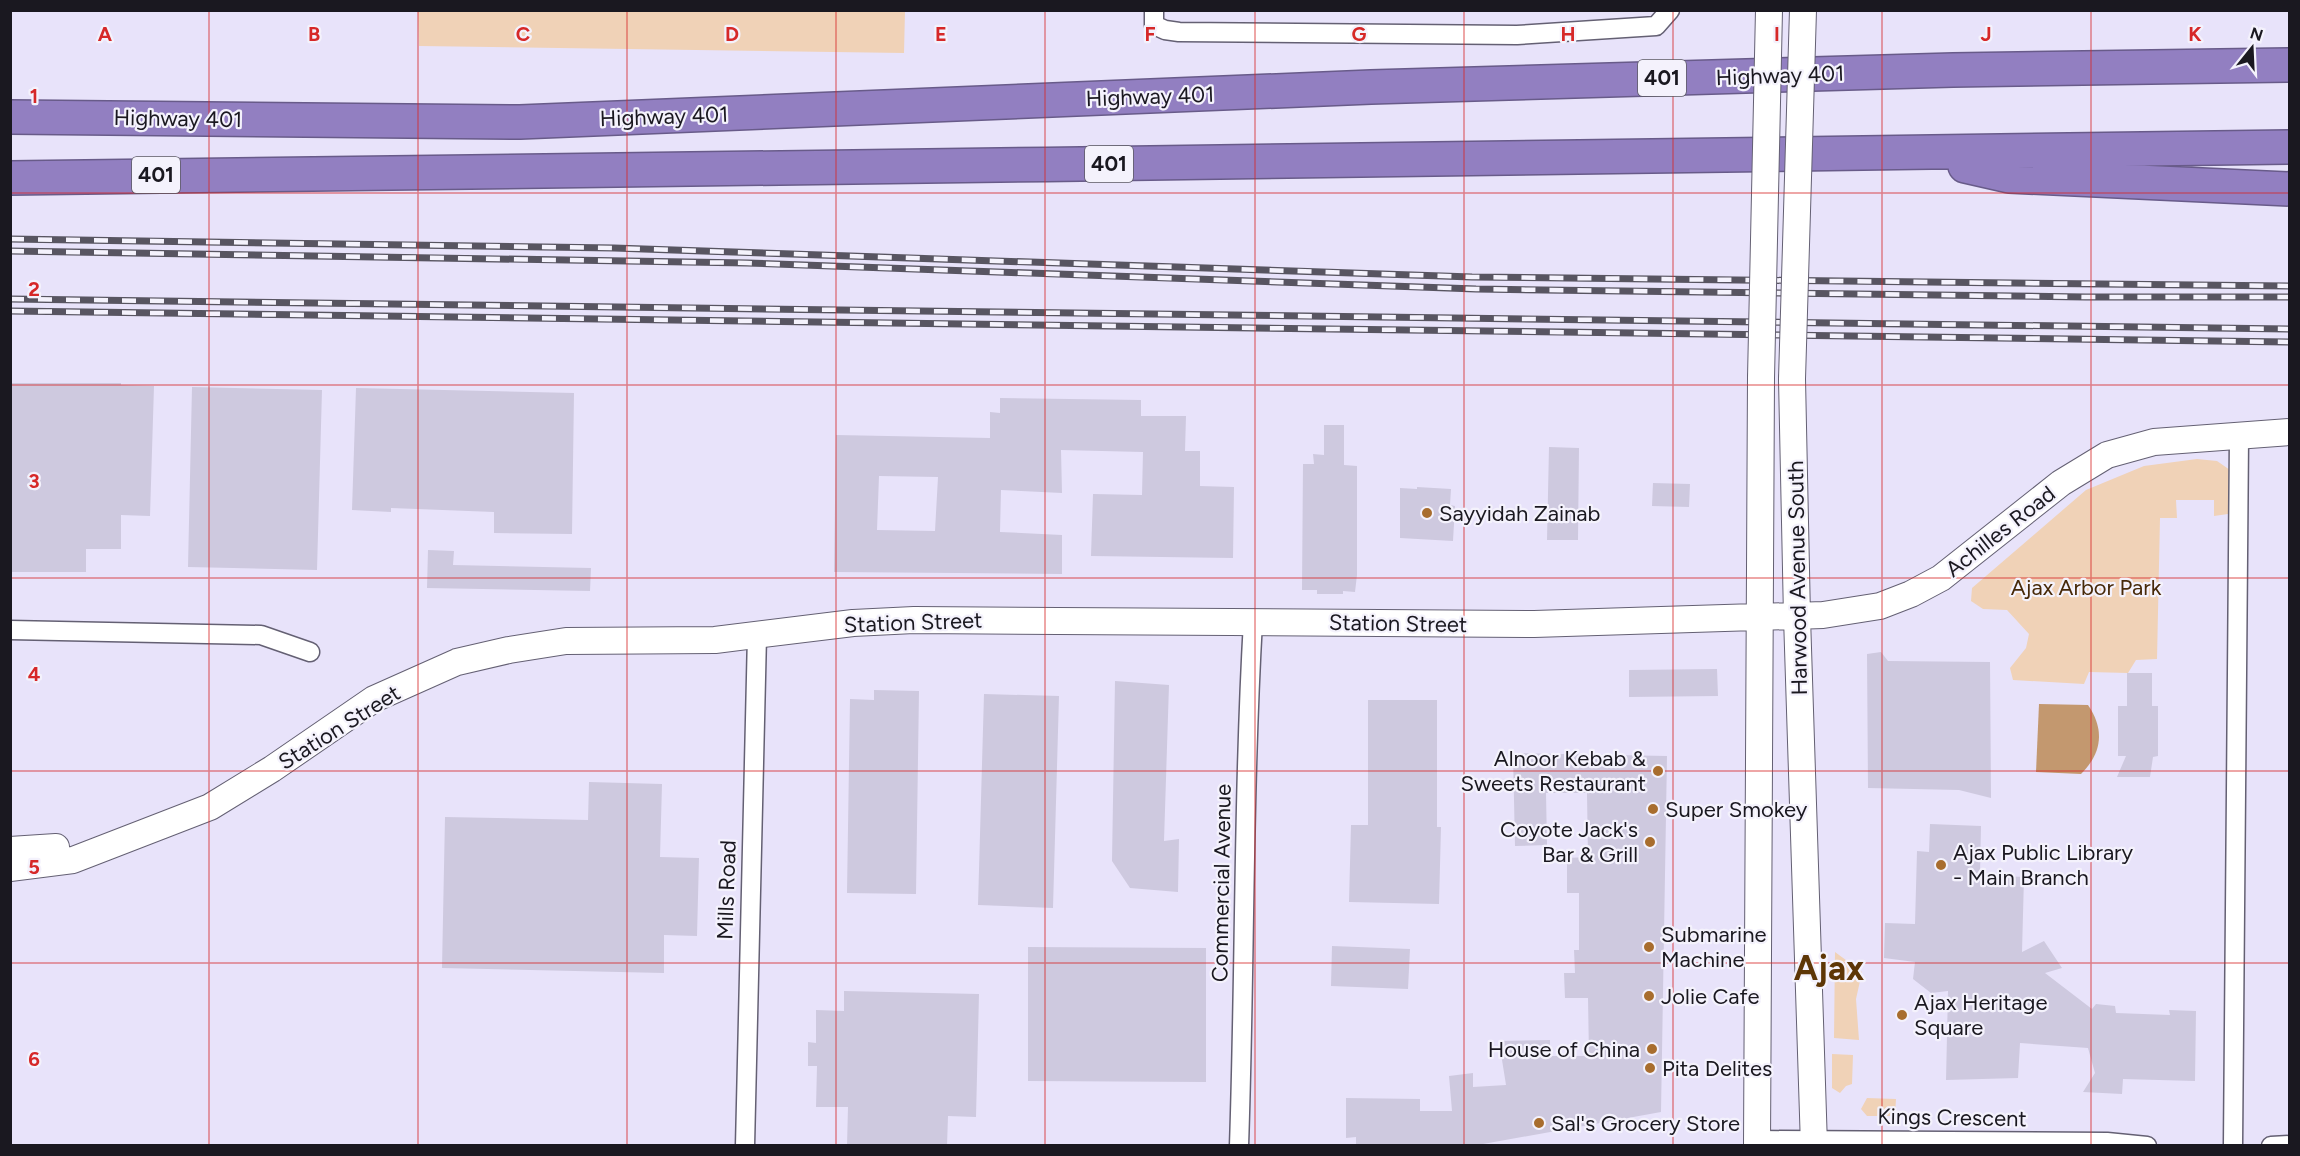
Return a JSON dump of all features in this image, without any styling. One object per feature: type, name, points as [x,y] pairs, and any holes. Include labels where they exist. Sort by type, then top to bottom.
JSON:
[{"type":"highway","name":"Highway 401","points":[[10,117],[520,122],[1371,87],[1953,70],[2289,65]]},
{"type":"highway","name":"401","points":[[10,177],[1917,154],[2289,147]]},
{"type":"highway","points":[[1917,154],[2009,176],[2289,189]]},
{"type":"street","points":[[1154,10],[1154,25],[1165,30],[1179,32],[1517,35],[1656,26],[1670,10]]},
{"type":"street","name":"Harwood Avenue South","points":[[1757,1143],[1761,378],[1769,10]]},
{"type":"street","name":"Harwood Avenue South","points":[[1803,10],[1792,379],[1797,617],[1814,1143]]},
{"type":"street","name":"Achilles Road","points":[[1759,619],[1797,617],[1880,606],[1911,594],[1941,578],[2061,483],[2107,455],[2154,442],[2289,432]]},
{"type":"street","points":[[2233,1146],[2239,437]]},
{"type":"street","name":"Achilles Road","points":[[2239,437],[2289,444]]},
{"type":"street","name":"Station Street","points":[[10,868],[73,860],[210,807],[272,769],[374,699],[457,662],[509,650],[566,641],[715,640],[853,623],[914,620],[1534,624],[1759,619]]},
{"type":"street","name":"Commercial Avenue","points":[[1239,1146],[1244,1017],[1247,731],[1253,621]]},
{"type":"street","points":[[10,630],[261,635],[310,652]]},
{"type":"street","name":"Mills Road","points":[[745,1146],[758,635]]},
{"type":"street","name":"Station Street","points":[[10,850],[116,843]]},
{"type":"street","name":"Kings Crescent","points":[[1757,1143],[2107,1142],[2147,1146]]},
{"type":"street","points":[[2271,1146],[2289,1145]]},
{"type":"green space","points":[[418,11],[905,11],[904,53],[419,46]]},
{"type":"green space","name":"Ajax Arbor Park","points":[[2197,459],[2217,461],[2230,470],[2228,514],[2214,516],[2214,500],[2176,500],[2177,518],[2160,518],[2157,659],[2136,660],[2128,673],[2089,672],[2084,684],[2013,680],[2010,668],[2026,648],[2029,634],[2007,610],[1983,609],[1971,601],[1972,588],[2086,490],[2144,466]]},
{"type":"green space","points":[[1835,952],[1862,972],[1856,999],[1859,1040],[1834,1038]]},
{"type":"green space","points":[[1832,1054],[1853,1055],[1852,1084],[1846,1086],[1840,1093],[1832,1088]]},
{"type":"green space","points":[[1867,1098],[1896,1099],[1895,1116],[1867,1116],[1861,1109]]},
{"type":"shaded area","points":[[2039,704],[2088,705],[2097,723],[2099,741],[2093,758],[2081,774],[2036,772]]},
{"type":"building","points":[[10,383],[121,383],[121,385],[154,386],[150,516],[121,515],[121,549],[86,549],[86,572],[10,572]]},
{"type":"building","points":[[192,387],[322,390],[317,570],[188,567]]},
{"type":"building","points":[[356,388],[574,393],[572,534],[494,533],[494,512],[391,508],[391,512],[352,510]]},
{"type":"building","points":[[1000,398],[1141,400],[1141,416],[1186,416],[1185,451],[1200,451],[1200,486],[1234,487],[1233,558],[1091,556],[1093,494],[1142,495],[1143,452],[1061,450],[1062,493],[1001,490],[1000,532],[1062,535],[1062,574],[834,572],[836,435],[990,438],[990,412],[1000,413]],"holes":[[[879,476],[938,477],[935,531],[877,530]]]},
{"type":"building","points":[[1324,425],[1344,425],[1344,465],[1357,466],[1357,575],[1355,592],[1343,591],[1343,594],[1317,594],[1317,590],[1302,590],[1303,464],[1314,464],[1313,454],[1324,455]]},
{"type":"building","points":[[1549,447],[1579,448],[1578,540],[1547,540]]},
{"type":"building","points":[[1653,483],[1690,484],[1689,507],[1652,506]]},
{"type":"building","name":"Sayyidah Zainab","points":[[1417,487],[1451,489],[1450,505],[1455,506],[1453,541],[1400,538],[1400,488],[1417,489]]},
{"type":"building","points":[[428,550],[454,551],[453,565],[591,568],[590,591],[427,588]]},
{"type":"building","points":[[1881,652],[1888,661],[1990,662],[1991,798],[1959,790],[1868,788],[1867,654]]},
{"type":"building","points":[[1717,669],[1718,696],[1629,697],[1629,670]]},
{"type":"building","points":[[2127,673],[2152,673],[2152,706],[2158,706],[2158,756],[2153,757],[2150,777],[2117,777],[2126,756],[2118,756],[2118,706],[2127,706]]},
{"type":"building","points":[[1115,681],[1169,685],[1164,841],[1179,839],[1178,892],[1130,888],[1112,861]]},
{"type":"building","points":[[874,690],[919,691],[916,894],[847,893],[850,699],[874,700]]},
{"type":"building","points":[[984,694],[1059,696],[1053,908],[978,905]]},
{"type":"building","points":[[1368,700],[1437,700],[1437,827],[1441,827],[1439,904],[1349,902],[1351,825],[1368,825]]},
{"type":"building","points":[[1513,753],[1667,756],[1661,1112],[1472,1146],[1356,1146],[1356,1137],[1346,1138],[1346,1098],[1420,1099],[1420,1111],[1452,1111],[1449,1076],[1473,1073],[1473,1087],[1506,1085],[1499,1041],[1550,1040],[1550,1056],[1589,1056],[1588,998],[1565,998],[1564,973],[1575,973],[1574,950],[1579,950],[1579,893],[1567,893],[1567,858],[1588,857],[1587,793],[1546,793],[1547,845],[1515,846]]},
{"type":"building","points":[[589,782],[662,784],[660,857],[699,858],[697,936],[664,935],[664,973],[442,968],[445,817],[588,820]]},
{"type":"building","points":[[1930,824],[1981,826],[1980,875],[2024,877],[2022,952],[2044,941],[2062,968],[2045,973],[2092,1009],[2096,1004],[2115,1006],[2116,1013],[2170,1015],[2169,1010],[2196,1011],[2195,1081],[2123,1079],[2122,1094],[2083,1092],[2095,1073],[2088,1048],[2020,1043],[2018,1078],[1946,1080],[1948,991],[1931,993],[1913,979],[1915,962],[1884,958],[1885,923],[1915,924],[1917,851],[1929,852]]},
{"type":"building","points":[[1332,946],[1410,949],[1408,989],[1331,986]]},
{"type":"building","points":[[1028,947],[1206,948],[1206,1082],[1028,1081]]},
{"type":"building","points":[[844,991],[979,994],[976,1117],[948,1116],[947,1146],[847,1146],[848,1107],[816,1107],[817,1066],[808,1066],[808,1042],[816,1043],[816,1010],[844,1011]]},
{"type":"railway","points":[[10,239],[614,248],[1472,277],[2290,286]]},
{"type":"railway","points":[[10,251],[747,263],[1476,289],[2086,297],[2290,297]]},
{"type":"railway","points":[[10,299],[2290,329]]},
{"type":"railway","points":[[10,311],[2290,342]]},
{"type":"place","name":"Sayyidah Zainab","points":[[1427,513]]},
{"type":"place","name":"Alnoor Kebab & Sweets Restaurant","points":[[1658,771]]},
{"type":"place","name":"Super Smokey","points":[[1653,809]]},
{"type":"place","name":"Coyote Jack's Bar & Grill","points":[[1650,842]]},
{"type":"place","name":"Ajax Public Library - Main Branch","points":[[1941,865]]},
{"type":"place","name":"Submarine Machine","points":[[1649,947]]},
{"type":"place","name":"Jolie Cafe","points":[[1649,996]]},
{"type":"place","name":"Ajax Heritage Square","points":[[1902,1015]]},
{"type":"place","name":"House of China","points":[[1652,1049]]},
{"type":"place","name":"Pita Delites","points":[[1650,1068]]},
{"type":"place","name":"Sal's Grocery Store","points":[[1539,1123]]},
{"type":"district","name":"Ajax","points":[[1829,968]]}]
